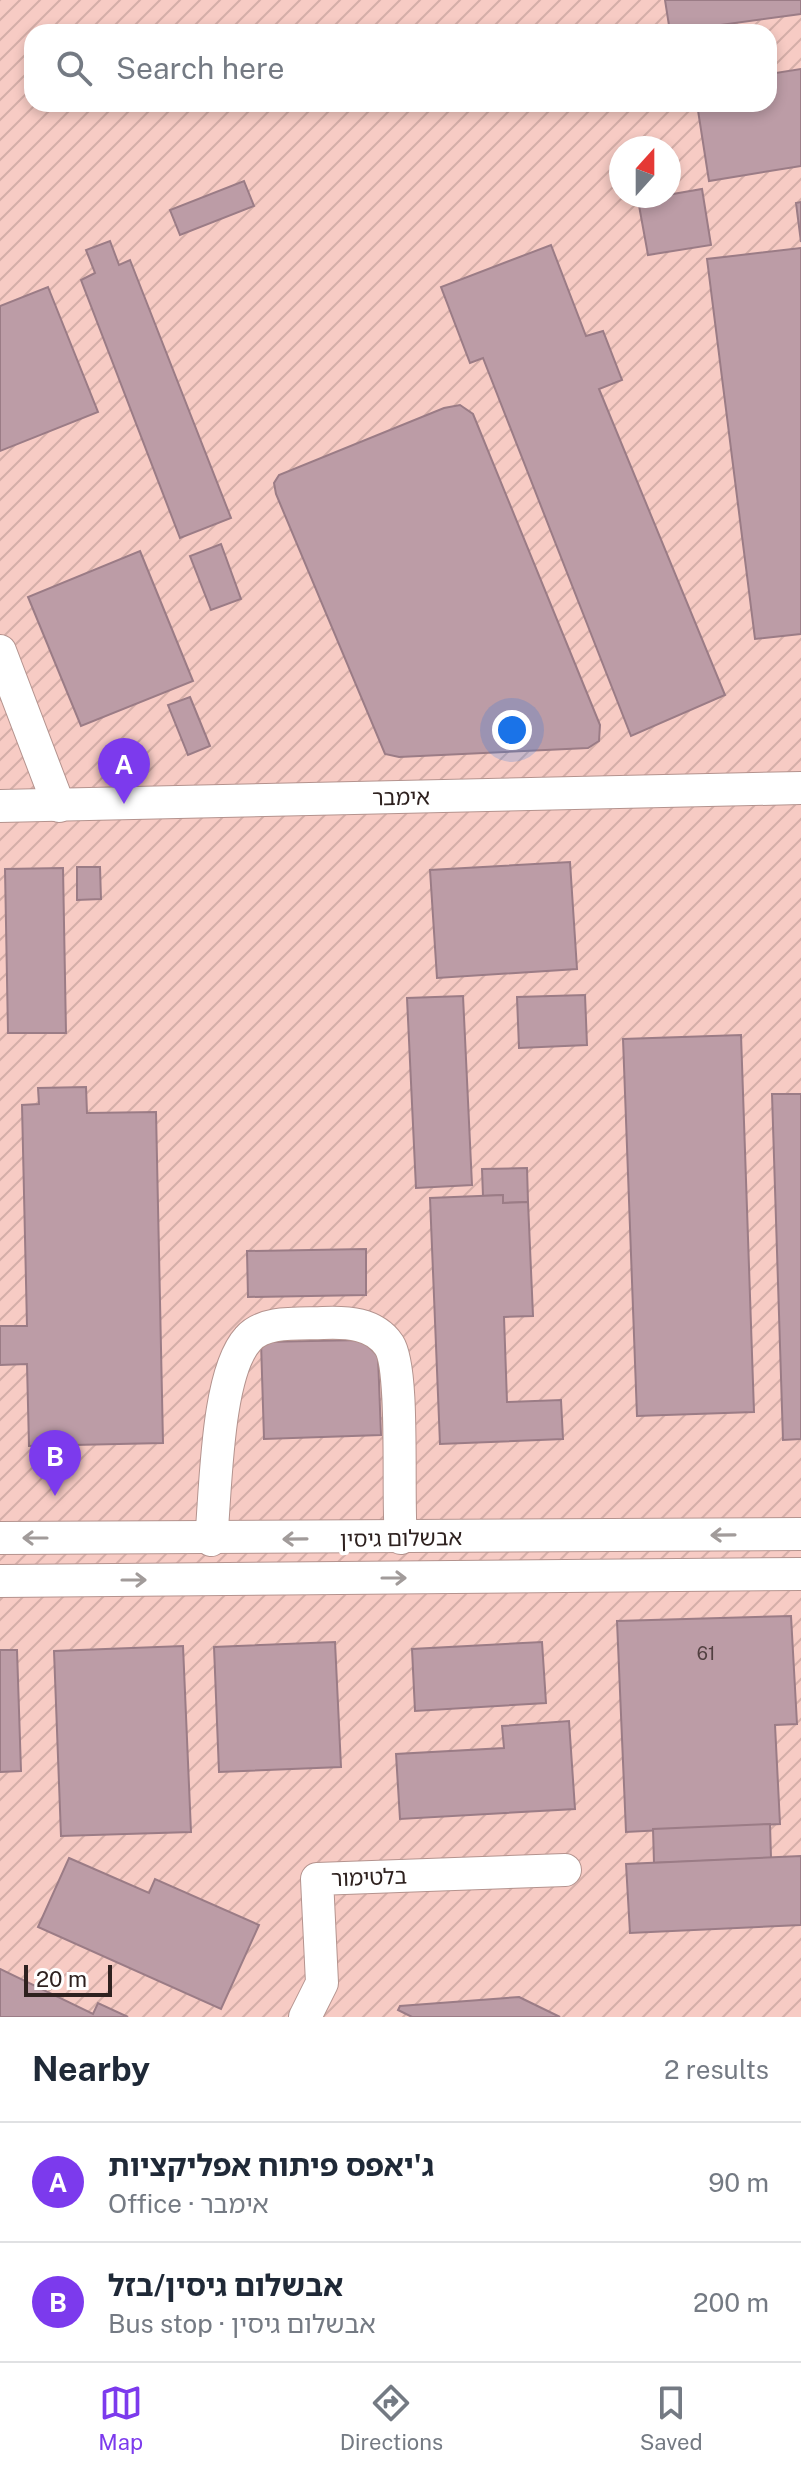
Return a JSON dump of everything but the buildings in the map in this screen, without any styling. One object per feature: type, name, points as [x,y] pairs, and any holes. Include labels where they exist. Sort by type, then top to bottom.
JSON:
[{"type":"street","points":[[0,651],[59,806]]},
{"type":"street","name":"אימבר","points":[[0,806],[801,788]]},
{"type":"street","points":[[211,1540],[222,1401],[236,1359],[248,1338],[268,1327],[348,1322],[371,1329],[390,1346],[397,1382],[401,1538]]},
{"type":"street","name":"אבשלום גיסין","points":[[0,1538],[211,1540],[801,1534]]},
{"type":"street","name":"אבשלום גיסין","points":[[0,1581],[801,1574]]},
{"type":"street","name":"בלטימור","points":[[305,2017],[322,1983],[317,1879],[565,1870]]},
{"type":"shaded area","points":[[0,0],[801,0],[801,2017],[0,2017]]},
{"type":"place","name":"ג'יאפס פיתוח אפליקציות","points":[[124,804]]},
{"type":"place","name":"אבשלום גיסין/בזל","points":[[55,1496]]}]
